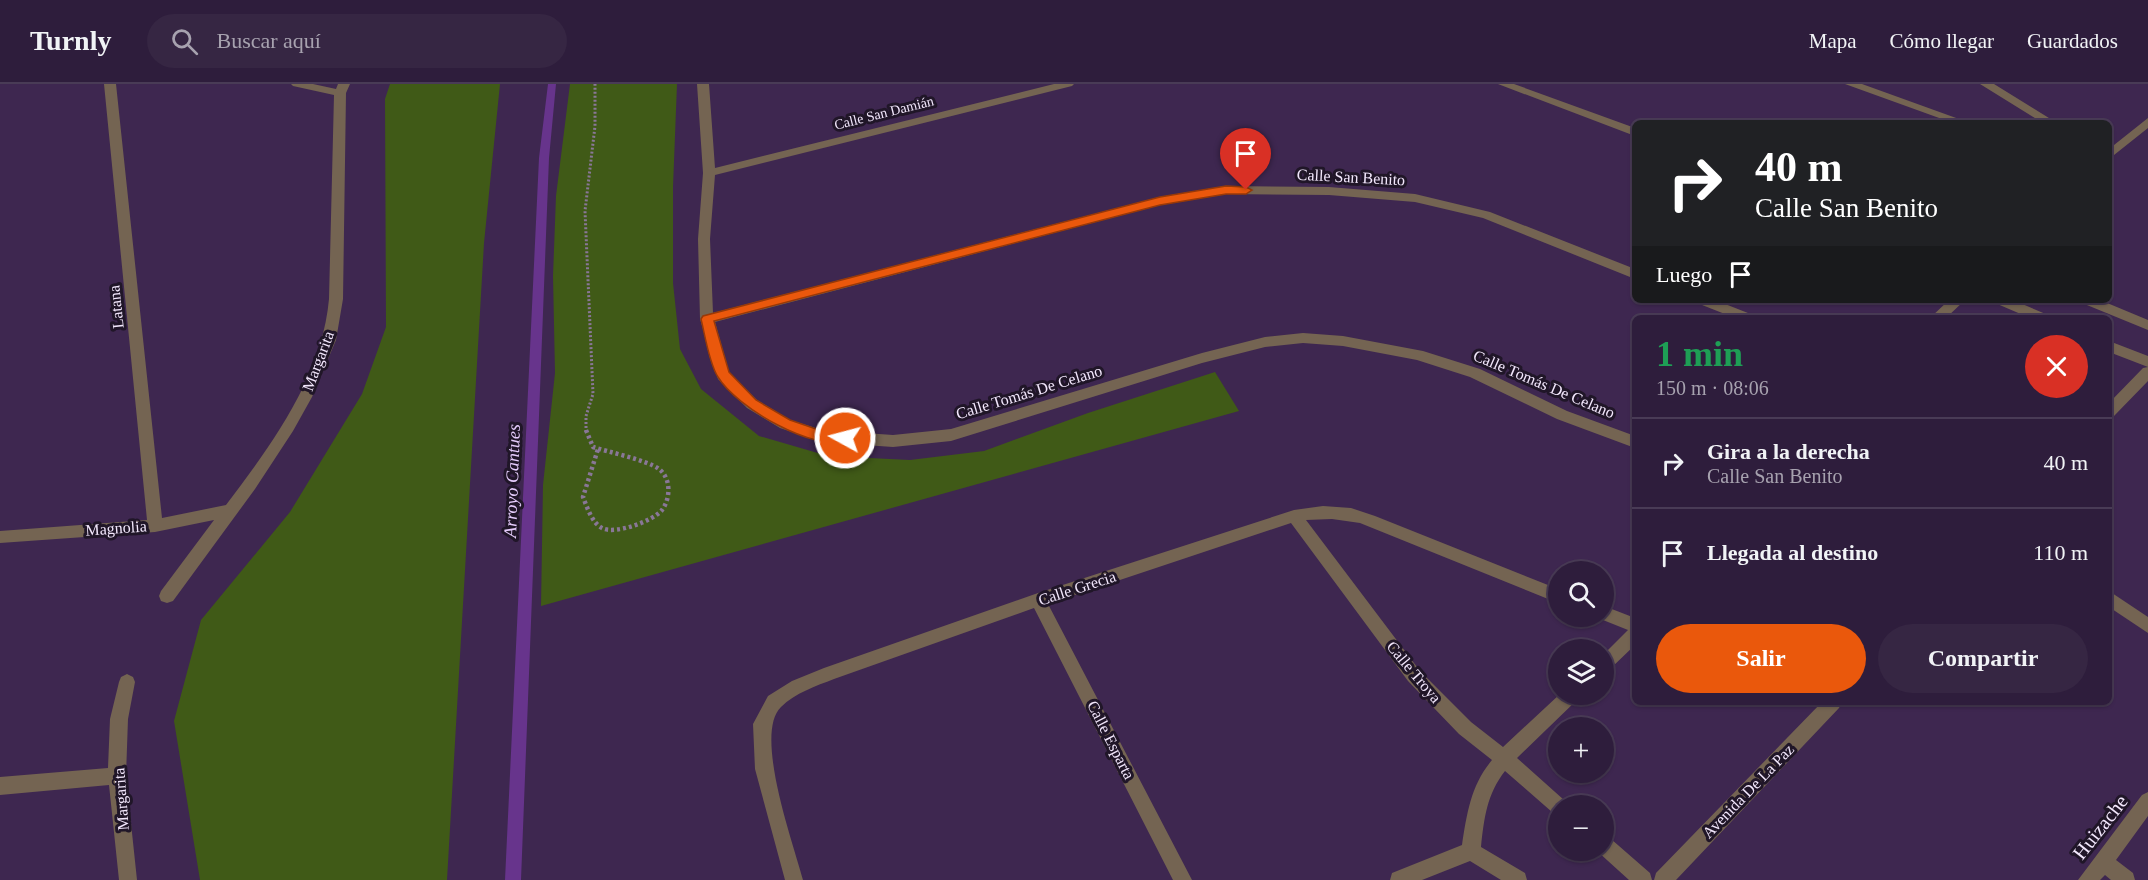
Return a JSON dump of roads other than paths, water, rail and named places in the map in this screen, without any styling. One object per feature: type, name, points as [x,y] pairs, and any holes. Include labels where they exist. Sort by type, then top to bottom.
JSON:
[{"type":"street","name":"Latana","points":[[110,84],[155,526]]},
{"type":"street","points":[[297,84],[342,88]]},
{"type":"street","name":"Calle Tomás De Celano","points":[[704,84],[709,173],[704,239],[707,319],[723,375],[752,404],[785,424],[822,436],[893,441],[951,435],[1202,358],[1265,342],[1303,338],[1343,341],[1418,355],[1475,372],[1562,415],[1632,441]]},
{"type":"street","name":"Calle San Damián","points":[[709,173],[1068,84]]},
{"type":"street","points":[[1504,84],[1632,131]]},
{"type":"street","points":[[1851,84],[1955,120]]},
{"type":"street","points":[[1986,84],[2046,120]]},
{"type":"street","name":"Margarita","points":[[167,596],[287,429],[312,384],[331,333],[336,299],[342,88]]},
{"type":"street","points":[[2112,152],[2148,122]]},
{"type":"street","name":"Calle San Benito","points":[[707,319],[1160,201],[1226,190],[1329,191],[1415,198],[1486,215],[1632,273]]},
{"type":"street","points":[[1710,303],[1740,315]]},
{"type":"street","points":[[1940,315],[1954,303]]},
{"type":"street","points":[[2007,303],[2036,315]]},
{"type":"street","points":[[2094,303],[2148,325]]},
{"type":"street","points":[[2112,347],[2148,362]]},
{"type":"street","points":[[2112,409],[2148,372]]},
{"type":"street","name":"Magnolia","points":[[0,537],[155,526],[231,510]]},
{"type":"street","name":"Calle Grecia","points":[[794,880],[764,769],[762,724],[774,702],[798,686],[1038,600],[1294,516],[1325,511],[1349,512],[1548,592]]},
{"type":"street","name":"Calle Troya","points":[[1294,516],[1414,676],[1465,728],[1548,797]]},
{"type":"street","name":"Calle Esparta","points":[[1038,600],[1183,880]]},
{"type":"street","points":[[2112,600],[2148,627]]},
{"type":"street","points":[[1614,617],[1632,624]]},
{"type":"street","points":[[1614,654],[1632,637]]},
{"type":"street","name":"Margarita","points":[[127,682],[119,719],[117,776],[128,880]]},
{"type":"street","points":[[1471,851],[1476,813],[1485,785],[1505,759],[1561,705]]},
{"type":"street","name":"Avenida De La Paz","points":[[1663,880],[1830,705]]},
{"type":"street","points":[[0,786],[117,776]]},
{"type":"street","name":"Huizache","points":[[2087,880],[2104,861],[2148,801]]},
{"type":"street","points":[[1399,880],[1471,851]]},
{"type":"street","points":[[1471,851],[1518,880]]},
{"type":"street","points":[[1614,854],[1643,880]]},
{"type":"street","points":[[2104,861],[2126,880]]},
{"type":"waterway","name":"Arroyo Cantues","points":[[513,880],[544,158],[552,84]]}]
